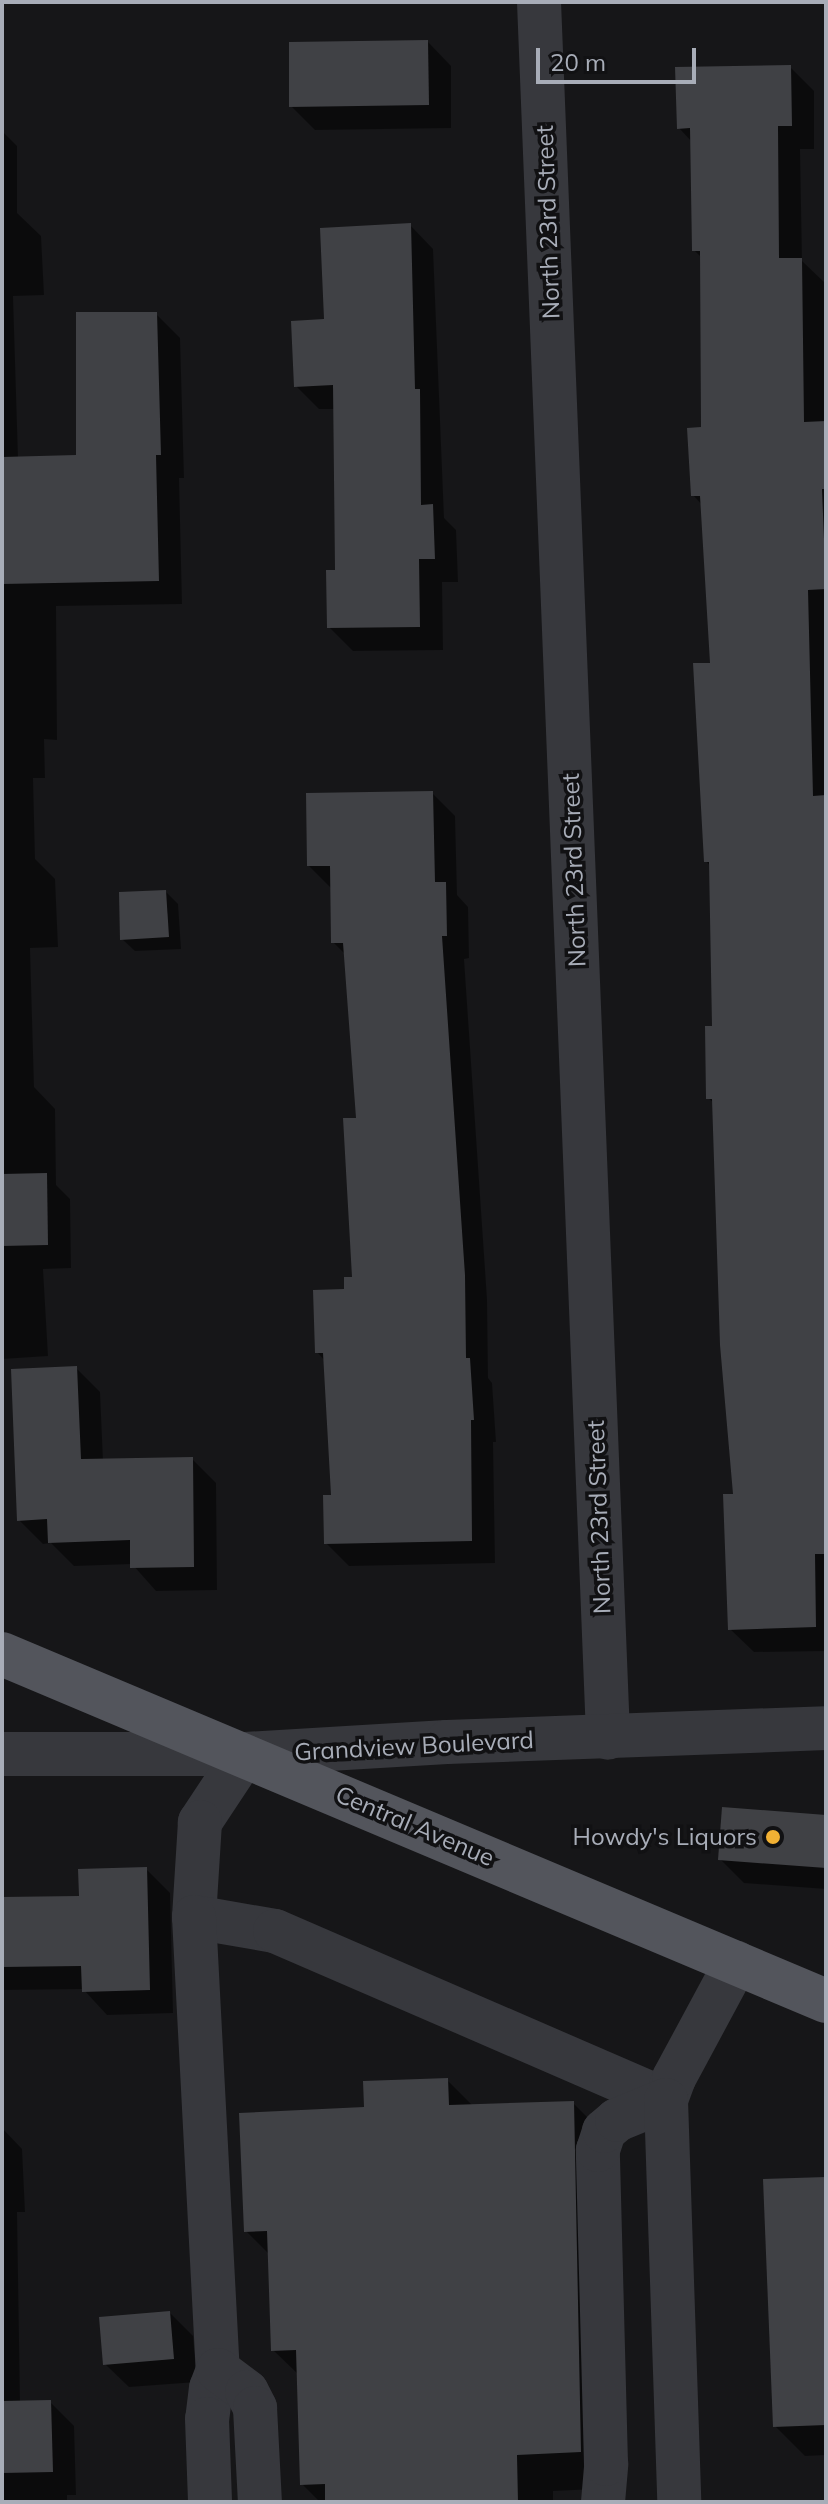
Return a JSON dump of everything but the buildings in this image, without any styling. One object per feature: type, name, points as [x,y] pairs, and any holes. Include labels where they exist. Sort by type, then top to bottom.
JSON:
[{"type":"main road","name":"Central Avenue","points":[[2,1654],[826,2001]]},
{"type":"street","name":"North 23rd Street","points":[[539,2],[608,1738]]},
{"type":"street","name":"Grandview Boulevard","points":[[2,1754],[245,1754],[447,1742],[826,1728]]},
{"type":"street","points":[[210,2502],[207,2419],[218,2370],[194,1917],[200,1822],[245,1754]]},
{"type":"street","points":[[194,1917],[275,1931],[666,2100]]},
{"type":"street","points":[[679,2502],[666,2100],[674,2078],[736,1963]]},
{"type":"street","points":[[603,2502],[606,2464],[598,2150],[604,2131],[617,2120],[666,2100]]},
{"type":"street","points":[[218,2370],[247,2392],[255,2408],[260,2502]]},
{"type":"place","name":"Howdy's Liquors","points":[[773,1837]]}]
